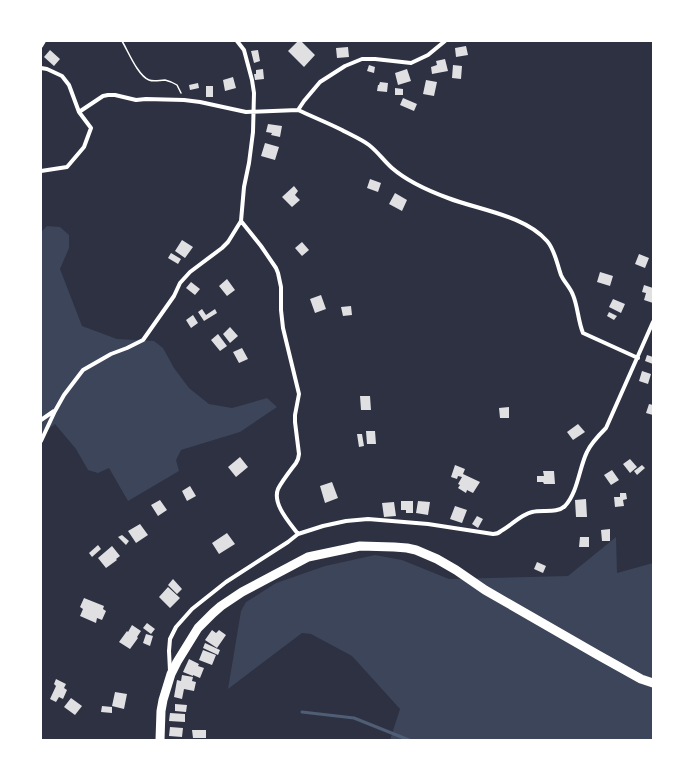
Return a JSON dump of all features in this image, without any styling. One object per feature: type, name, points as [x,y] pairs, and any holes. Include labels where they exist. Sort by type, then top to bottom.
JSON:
[{"type":"highway","points":[[160,740],[161,711],[166,688],[177,662],[198,628],[221,606],[242,592],[308,557],[360,546],[394,547],[420,552],[437,559],[485,590],[598,655],[653,684]]},
{"type":"street","points":[[41,46],[44,41]]},
{"type":"street","points":[[41,441],[64,394],[84,370],[111,354],[143,340],[174,296],[180,282],[190,272],[228,242],[241,221],[244,187],[252,143],[254,93],[244,50],[237,41]]},
{"type":"street","points":[[298,110],[320,82],[345,66],[362,59],[411,63],[428,55],[445,41]]},
{"type":"street","points":[[41,68],[47,69],[62,76],[69,85],[79,112],[91,128],[84,147],[67,167],[41,171]]},
{"type":"street","points":[[79,112],[103,96],[108,95],[136,100],[184,100],[246,112],[298,110],[362,141],[381,156],[392,168],[407,179],[448,198],[520,222],[540,234],[549,243],[563,280],[572,292],[576,302],[583,333],[638,358]]},
{"type":"street","points":[[241,221],[261,246],[278,273],[281,287],[283,328],[300,394],[295,415],[298,458],[278,488],[277,496],[278,503],[282,511],[298,534]]},
{"type":"street","points":[[171,674],[168,651],[170,639],[176,627],[192,610],[226,582],[298,534],[322,526],[346,521],[368,519],[428,524],[493,534],[501,532],[522,516],[532,512],[552,511],[565,506],[573,492],[587,451],[606,428],[653,322]]},
{"type":"street","points":[[41,420],[55,410]]},
{"type":"path","points":[[122,41],[136,66],[144,76],[150,81],[165,80],[177,85],[184,100]]},
{"type":"shaded area","points":[[47,226],[60,227],[69,235],[69,248],[60,269],[82,326],[117,339],[154,341],[163,348],[174,368],[189,388],[209,404],[232,408],[267,398],[277,407],[240,432],[181,450],[176,460],[179,471],[128,501],[109,468],[98,473],[88,470],[76,449],[55,424],[41,435],[41,232]]},
{"type":"shaded area","points":[[616,537],[617,573],[653,563],[653,740],[390,740],[400,709],[352,656],[311,634],[302,633],[228,689],[241,611],[246,602],[276,583],[325,566],[375,555],[402,560],[449,579],[568,576]]},
{"type":"building","points":[[298,41],[301,41],[315,55],[304,67],[288,51]]},
{"type":"building","points":[[466,46],[468,55],[456,57],[455,48]]},
{"type":"building","points":[[348,47],[349,57],[337,58],[336,48]]},
{"type":"building","points":[[50,50],[60,59],[54,66],[44,57]]},
{"type":"building","points":[[258,50],[260,61],[254,63],[251,51]]},
{"type":"building","points":[[445,59],[448,71],[432,74],[431,67],[437,65],[436,61]]},
{"type":"building","points":[[369,65],[375,67],[374,73],[367,71]]},
{"type":"building","points":[[453,65],[462,66],[461,79],[452,78]]},
{"type":"building","points":[[263,69],[264,79],[255,80],[254,74],[256,74],[256,70]]},
{"type":"building","points":[[407,69],[411,81],[398,85],[395,73]]},
{"type":"building","points":[[233,77],[236,88],[225,91],[223,80]]},
{"type":"building","points":[[426,80],[437,82],[434,96],[423,94]]},
{"type":"building","points":[[380,82],[388,83],[387,92],[377,91]]},
{"type":"building","points":[[198,83],[199,88],[190,90],[189,85]]},
{"type":"building","points":[[206,86],[213,86],[213,97],[206,97]]},
{"type":"building","points":[[395,88],[403,89],[403,95],[395,95]]},
{"type":"building","points":[[403,98],[417,104],[414,111],[400,105]]},
{"type":"building","points":[[268,124],[282,126],[280,137],[266,132]]},
{"type":"building","points":[[265,143],[279,147],[275,160],[261,156]]},
{"type":"building","points":[[370,179],[381,183],[378,192],[367,188]]},
{"type":"building","points":[[294,186],[298,191],[295,195],[300,200],[292,207],[282,197]]},
{"type":"building","points":[[395,193],[407,200],[402,211],[389,204]]},
{"type":"building","points":[[182,240],[193,247],[185,258],[175,251]]},
{"type":"building","points":[[302,242],[309,250],[302,256],[295,248]]},
{"type":"building","points":[[171,253],[181,259],[178,264],[168,258]]},
{"type":"building","points":[[639,254],[649,258],[645,268],[635,264]]},
{"type":"building","points":[[600,272],[613,276],[610,286],[597,282]]},
{"type":"building","points":[[227,279],[235,290],[227,296],[219,286]]},
{"type":"building","points":[[191,282],[200,289],[195,295],[186,288]]},
{"type":"building","points":[[644,285],[653,288],[653,303],[644,300],[646,293],[642,292]]},
{"type":"building","points":[[321,295],[326,309],[315,313],[310,299]]},
{"type":"building","points":[[613,299],[625,304],[621,313],[609,307]]},
{"type":"building","points":[[351,306],[352,315],[343,316],[341,307]]},
{"type":"building","points":[[202,309],[206,315],[215,309],[217,313],[204,321],[198,312]]},
{"type":"building","points":[[609,312],[617,316],[614,320],[607,316]]},
{"type":"building","points":[[193,315],[198,323],[191,328],[186,320]]},
{"type":"building","points":[[230,327],[238,336],[230,343],[223,334]]},
{"type":"building","points":[[218,334],[227,346],[220,351],[211,340]]},
{"type":"building","points":[[242,348],[248,359],[239,363],[233,352]]},
{"type":"building","points":[[647,355],[653,357],[653,364],[645,361]]},
{"type":"building","points":[[642,371],[651,374],[648,384],[639,381]]},
{"type":"building","points":[[360,396],[370,396],[371,410],[361,410]]},
{"type":"building","points":[[649,404],[653,405],[653,415],[646,413]]},
{"type":"building","points":[[509,407],[509,418],[500,418],[499,408]]},
{"type":"building","points":[[578,424],[585,432],[573,440],[567,432]]},
{"type":"building","points":[[366,431],[375,431],[376,444],[367,444]]},
{"type":"building","points":[[357,434],[362,434],[364,446],[359,447]]},
{"type":"building","points":[[240,457],[248,467],[236,477],[228,467]]},
{"type":"building","points":[[630,459],[637,467],[630,473],[623,464]]},
{"type":"building","points":[[455,465],[465,469],[463,474],[480,482],[473,493],[467,490],[466,493],[458,488],[460,485],[458,484],[462,477],[458,476],[457,479],[451,477]]},
{"type":"building","points":[[642,465],[645,468],[637,475],[634,471]]},
{"type":"building","points":[[612,470],[619,480],[611,485],[604,475]]},
{"type":"building","points":[[543,471],[554,471],[555,484],[544,484],[543,482],[537,482],[537,476],[544,476]]},
{"type":"building","points":[[332,482],[338,498],[325,503],[320,486]]},
{"type":"building","points":[[190,486],[196,496],[187,501],[182,491]]},
{"type":"building","points":[[620,493],[626,493],[627,499],[623,500],[624,506],[615,507],[614,497],[620,497]]},
{"type":"building","points":[[586,499],[587,517],[576,517],[575,500]]},
{"type":"building","points":[[160,500],[167,510],[158,516],[151,505]]},
{"type":"building","points":[[401,501],[413,501],[413,513],[406,513],[406,510],[401,510]]},
{"type":"building","points":[[418,501],[430,502],[428,515],[416,513]]},
{"type":"building","points":[[394,502],[396,516],[384,517],[382,503]]},
{"type":"building","points":[[455,506],[467,510],[462,523],[450,519]]},
{"type":"building","points":[[477,516],[483,519],[478,528],[472,524]]},
{"type":"building","points":[[140,524],[148,535],[136,543],[128,531]]},
{"type":"building","points":[[610,529],[610,541],[602,541],[601,530]]},
{"type":"building","points":[[227,533],[235,544],[219,554],[212,543]]},
{"type":"building","points":[[122,535],[129,541],[126,545],[118,537]]},
{"type":"building","points":[[580,537],[589,537],[589,547],[579,547]]},
{"type":"building","points":[[98,545],[101,549],[92,557],[89,553]]},
{"type":"building","points":[[112,546],[120,556],[106,568],[98,558]]},
{"type":"building","points":[[537,562],[546,566],[543,573],[534,569]]},
{"type":"building","points":[[173,579],[182,589],[177,594],[168,585]]},
{"type":"building","points":[[168,587],[180,598],[170,608],[159,597]]},
{"type":"building","points":[[84,598],[104,606],[103,609],[106,611],[102,620],[97,618],[96,623],[80,616],[83,609],[80,607]]},
{"type":"building","points":[[147,623],[155,629],[151,634],[143,628]]},
{"type":"building","points":[[132,625],[141,631],[130,649],[119,642]]},
{"type":"building","points":[[212,630],[216,633],[219,630],[226,635],[217,648],[205,640]]},
{"type":"building","points":[[146,634],[153,636],[150,646],[143,643]]},
{"type":"building","points":[[205,643],[220,650],[218,655],[203,648]]},
{"type":"building","points":[[203,650],[216,655],[212,665],[199,660]]},
{"type":"building","points":[[189,659],[199,664],[198,666],[204,668],[200,678],[183,672]]},
{"type":"building","points":[[182,675],[193,677],[192,681],[196,682],[194,691],[184,689],[182,699],[174,697],[177,680],[181,681]]},
{"type":"building","points":[[56,679],[66,684],[64,688],[67,690],[63,699],[59,697],[56,702],[50,699],[56,686],[54,684]]},
{"type":"building","points":[[115,692],[127,694],[124,709],[112,706]]},
{"type":"building","points":[[71,698],[82,706],[75,715],[64,707]]},
{"type":"building","points":[[175,704],[187,705],[186,712],[175,711]]},
{"type":"building","points":[[102,706],[112,707],[112,713],[101,712]]},
{"type":"building","points":[[170,713],[185,714],[185,722],[169,721]]},
{"type":"building","points":[[170,727],[183,728],[182,737],[169,736]]},
{"type":"building","points":[[192,730],[206,730],[206,738],[193,738]]},
{"type":"waterway","points":[[302,712],[354,718],[409,740]]}]
